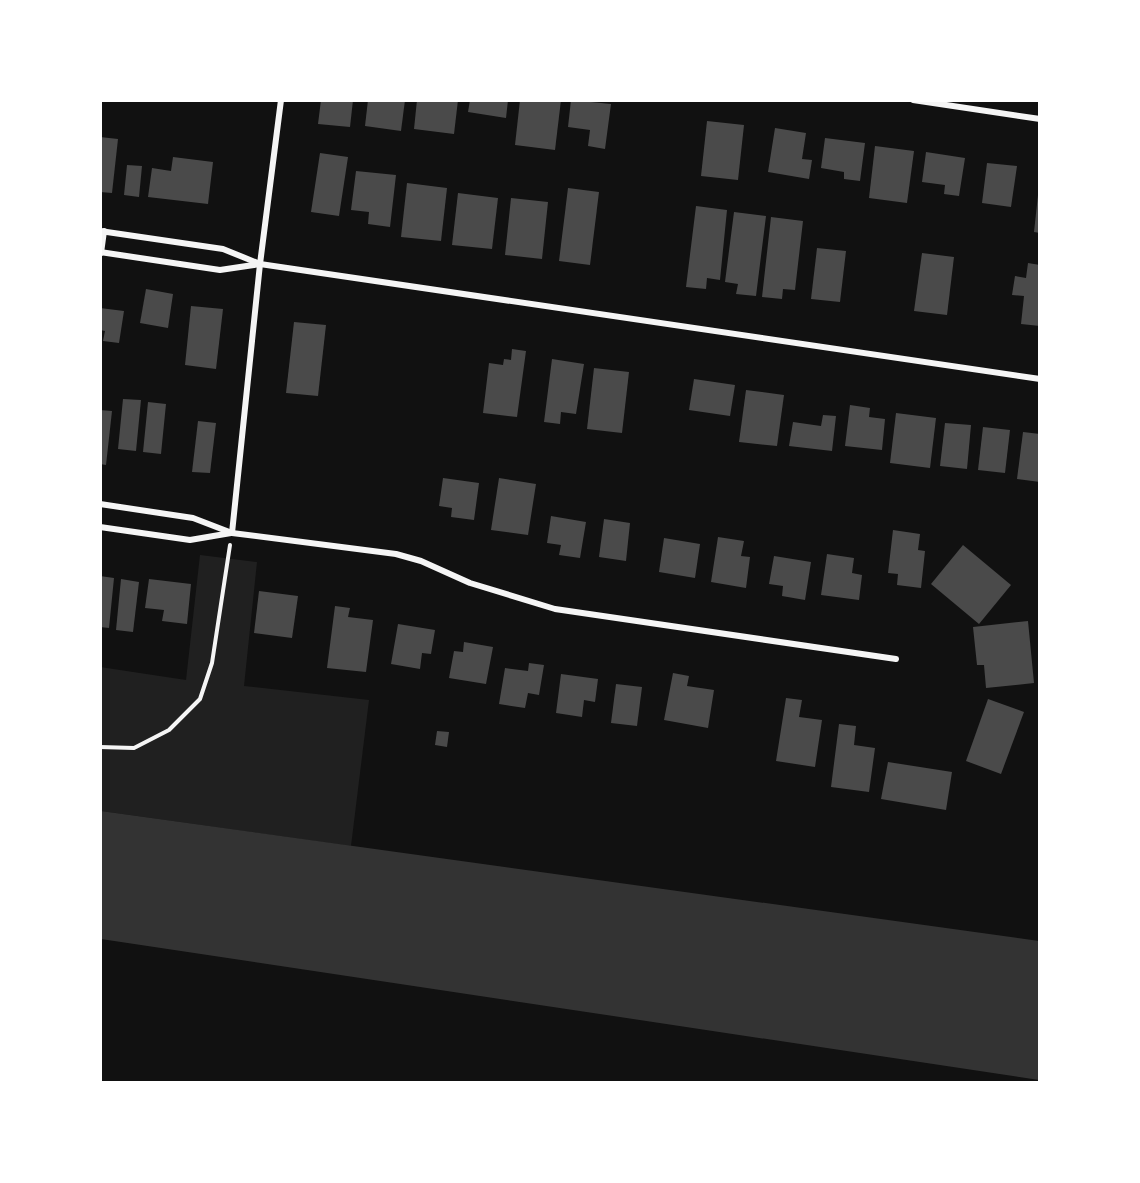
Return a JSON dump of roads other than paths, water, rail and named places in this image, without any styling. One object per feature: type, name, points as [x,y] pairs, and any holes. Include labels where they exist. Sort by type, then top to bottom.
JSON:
[{"type":"street","points":[[232,533],[260,264],[281,100]]},
{"type":"street","points":[[913,100],[1040,119]]},
{"type":"street","points":[[260,264],[220,270],[101,253],[102,231],[223,249],[260,264],[1040,379]]},
{"type":"street","points":[[100,504],[194,518],[232,533],[396,554],[420,561],[470,584],[555,609],[896,659]]},
{"type":"street","points":[[100,527],[190,540],[232,533]]}]
